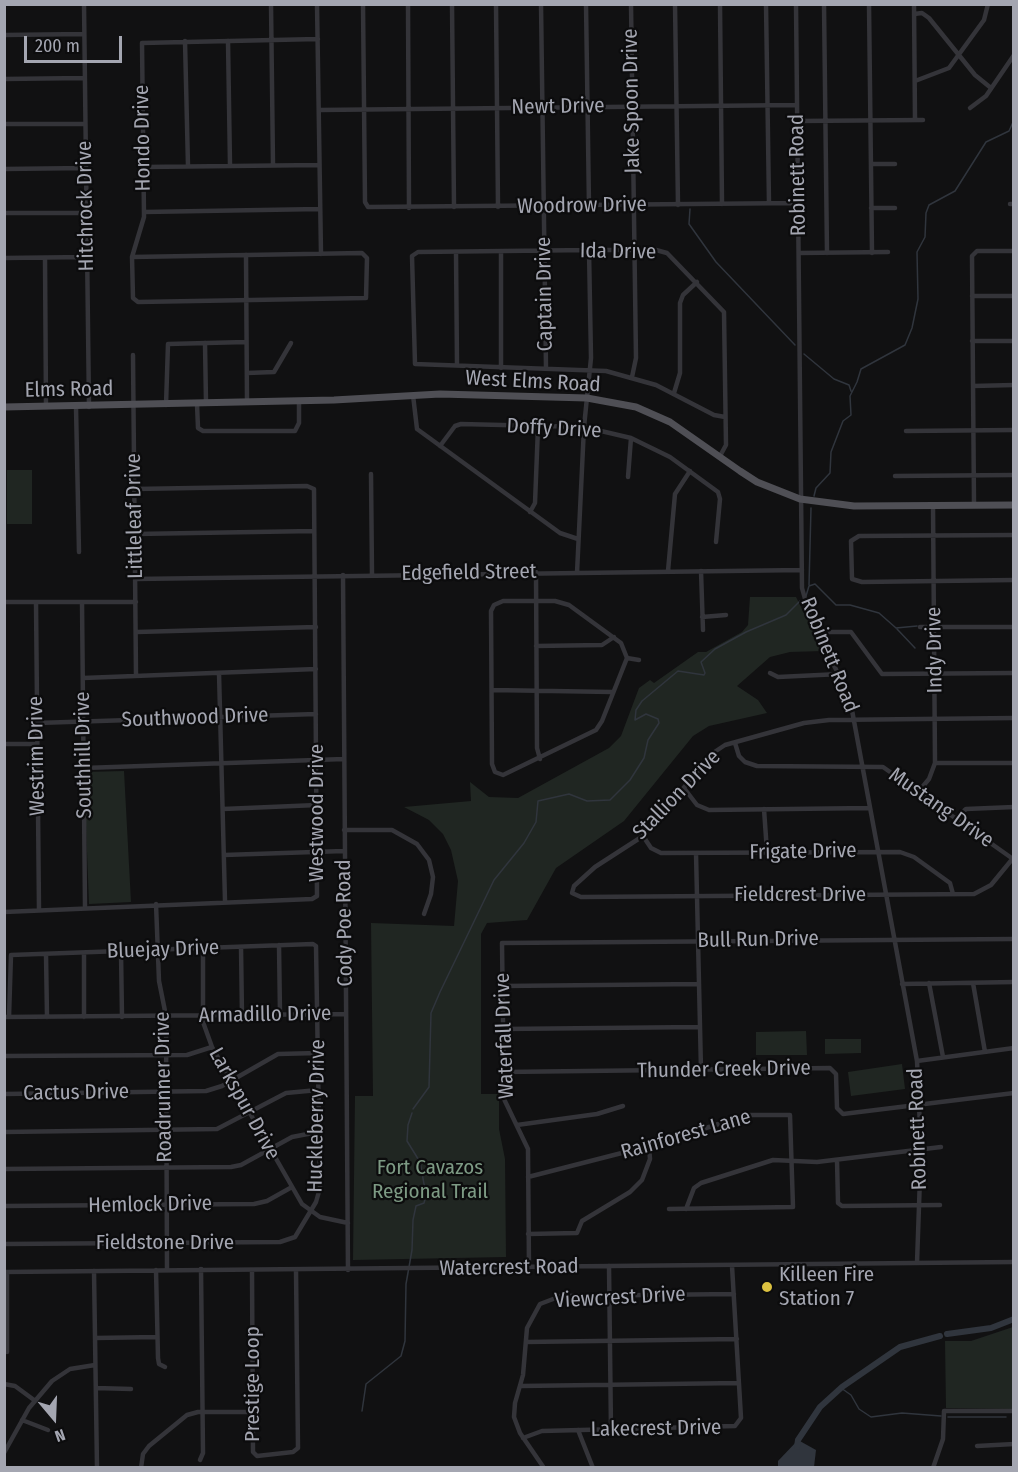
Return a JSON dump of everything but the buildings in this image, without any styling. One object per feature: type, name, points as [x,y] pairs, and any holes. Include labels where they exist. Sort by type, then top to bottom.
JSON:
[{"type":"main road","name":"West Elms Road","points":[[134,406],[299,401],[413,394],[587,398],[636,407],[654,415],[684,430],[758,482],[800,499],[840,505],[1014,505]]},
{"type":"main road","name":"Elms Road","points":[[4,408],[134,406]]},
{"type":"street","name":"Hitchrock Drive","points":[[84,4],[89,407]]},
{"type":"street","points":[[272,4],[273,165]]},
{"type":"street","points":[[317,4],[321,254]]},
{"type":"street","points":[[363,4],[364,110]]},
{"type":"street","points":[[408,4],[410,208]]},
{"type":"street","points":[[452,4],[454,207]]},
{"type":"street","points":[[496,4],[498,207]]},
{"type":"street","name":"Captain Drive","points":[[541,4],[546,368]]},
{"type":"street","points":[[586,4],[589,206]]},
{"type":"street","name":"Jake Spoon Drive","points":[[631,4],[636,358],[632,377]]},
{"type":"street","points":[[675,4],[678,205]]},
{"type":"street","points":[[720,4],[723,204]]},
{"type":"street","points":[[766,4],[769,203]]},
{"type":"street","name":"Robinett Road","points":[[796,4],[800,499],[805,606],[849,694],[917,1061],[921,1149],[921,1205],[917,1263]]},
{"type":"street","points":[[824,4],[827,252]]},
{"type":"street","points":[[869,4],[872,253]]},
{"type":"street","points":[[914,4],[915,120]]},
{"type":"street","points":[[915,81],[949,68],[984,20],[988,4]]},
{"type":"street","points":[[914,14],[922,14],[929,18],[975,75],[991,88]]},
{"type":"street","points":[[4,35],[84,34]]},
{"type":"street","name":"Hondo Drive","points":[[246,300],[134,300],[132,256],[144,212],[142,43],[318,39]]},
{"type":"street","points":[[228,40],[230,165]]},
{"type":"street","points":[[185,41],[188,166]]},
{"type":"street","points":[[970,108],[981,101],[1014,55]]},
{"type":"street","points":[[4,79],[85,78]]},
{"type":"street","name":"Newt Drive","points":[[319,110],[797,105]]},
{"type":"street","name":"Woodrow Drive","points":[[364,110],[366,206],[410,208],[799,203]]},
{"type":"street","points":[[797,121],[924,120]]},
{"type":"street","points":[[4,124],[85,124]]},
{"type":"street","points":[[871,164],[895,164]]},
{"type":"street","points":[[144,167],[319,165]]},
{"type":"street","points":[[4,169],[86,168]]},
{"type":"street","points":[[871,208],[895,208]]},
{"type":"street","points":[[144,212],[320,209]]},
{"type":"street","points":[[4,213],[87,213]]},
{"type":"street","points":[[577,573],[584,427],[590,369],[589,250]]},
{"type":"street","name":"Ida Drive","points":[[457,366],[415,364],[411,258],[413,254],[589,250],[664,251],[724,312],[726,445],[720,456]]},
{"type":"street","points":[[974,505],[973,253],[1014,251]]},
{"type":"street","points":[[456,252],[457,366],[590,369],[632,377],[674,393],[714,415],[725,417]]},
{"type":"street","points":[[501,252],[501,368]]},
{"type":"street","points":[[799,253],[888,252]]},
{"type":"street","points":[[132,256],[366,254],[366,297],[246,300]]},
{"type":"street","points":[[246,255],[247,402]]},
{"type":"street","points":[[4,258],[86,257]]},
{"type":"street","points":[[45,258],[46,407]]},
{"type":"street","points":[[674,393],[680,373],[680,303],[683,295],[697,282]]},
{"type":"street","points":[[972,296],[1014,296]]},
{"type":"street","points":[[972,341],[1014,340]]},
{"type":"street","points":[[166,405],[168,344],[246,342]]},
{"type":"street","points":[[205,343],[206,403]]},
{"type":"street","points":[[247,373],[274,372],[291,343]]},
{"type":"street","name":"Littleleaf Drive","points":[[133,355],[136,676]]},
{"type":"street","points":[[973,386],[1014,385]]},
{"type":"street","points":[[413,394],[415,427],[564,536],[578,539]]},
{"type":"street","points":[[197,404],[198,428],[203,431],[294,431],[299,423],[299,401]]},
{"type":"street","points":[[76,407],[80,552]]},
{"type":"street","name":"Doffy Drive","points":[[440,446],[459,425],[584,427],[631,438],[656,448],[690,471],[720,496],[716,542]]},
{"type":"street","points":[[530,512],[535,503],[538,427]]},
{"type":"street","points":[[906,431],[1014,430]]},
{"type":"street","points":[[628,477],[631,438]]},
{"type":"street","points":[[668,571],[675,494],[690,471]]},
{"type":"street","points":[[371,474],[372,575]]},
{"type":"street","points":[[895,476],[1014,475]]},
{"type":"street","name":"Westwood Drive","points":[[4,912],[315,898],[317,893],[313,488],[135,489]]},
{"type":"street","name":"Indy Drive","points":[[919,790],[929,779],[935,763],[933,505]]},
{"type":"street","points":[[135,534],[314,531]]},
{"type":"street","points":[[1014,535],[854,537],[851,541],[852,579],[862,582],[1014,580]]},
{"type":"street","name":"Edgefield Street","points":[[135,579],[802,570]]},
{"type":"street","points":[[701,571],[703,630]]},
{"type":"street","points":[[536,572],[537,748],[540,759]]},
{"type":"street","name":"Cody Poe Road","points":[[343,575],[348,1270]]},
{"type":"street","points":[[555,600],[569,605],[624,646],[627,658],[602,721],[596,730],[508,775],[495,772],[492,764],[492,608],[503,601],[536,601],[555,600]]},
{"type":"street","points":[[4,602],[136,602]]},
{"type":"street","name":"Westrim Drive","points":[[36,602],[39,910]]},
{"type":"street","name":"Southhill Drive","points":[[82,602],[85,907]]},
{"type":"street","points":[[702,616],[726,615]]},
{"type":"street","points":[[136,632],[316,627]]},
{"type":"street","points":[[920,627],[1014,627]]},
{"type":"street","points":[[817,632],[851,632],[882,674],[1014,673]]},
{"type":"street","points":[[536,646],[602,645],[614,637]]},
{"type":"street","points":[[627,658],[639,660]]},
{"type":"street","points":[[83,678],[316,669]]},
{"type":"street","points":[[219,673],[225,901]]},
{"type":"street","points":[[770,673],[778,677],[840,674]]},
{"type":"street","points":[[492,690],[612,692]]},
{"type":"street","name":"Southwood Drive","points":[[37,723],[316,714]]},
{"type":"street","name":"Stallion Drive","points":[[572,893],[574,886],[595,867],[643,836],[713,753],[735,743],[804,723],[1014,718]]},
{"type":"street","name":"Mustang Drive","points":[[735,743],[739,756],[745,762],[757,766],[876,765],[889,769],[1013,858]]},
{"type":"street","points":[[4,744],[37,744]]},
{"type":"street","points":[[84,768],[344,759]]},
{"type":"street","points":[[935,763],[1014,763]]},
{"type":"street","points":[[684,788],[697,805],[705,809],[870,808]]},
{"type":"street","points":[[223,809],[317,806]]},
{"type":"street","points":[[956,818],[961,812],[971,808],[1014,807]]},
{"type":"street","points":[[764,809],[767,852]]},
{"type":"street","points":[[344,830],[392,830],[417,844],[426,855],[433,873],[432,890],[424,914]]},
{"type":"street","name":"Frigate Drive","points":[[643,836],[651,848],[661,853],[900,852],[914,857],[950,883],[953,894]]},
{"type":"street","points":[[224,855],[344,850]]},
{"type":"street","points":[[696,853],[701,1070]]},
{"type":"street","name":"Fieldcrest Drive","points":[[572,893],[581,897],[953,894],[983,891],[1013,858]]},
{"type":"street","name":"Roadrunner Drive","points":[[156,904],[159,981],[166,1016],[167,1270]]},
{"type":"street","name":"Bull Run Drive","points":[[502,944],[1014,939]]},
{"type":"street","name":"Bluejay Drive","points":[[7,1017],[10,956],[279,945],[313,944],[316,946]]},
{"type":"street","name":"Waterfall Drive","points":[[502,944],[504,1099],[526,1142],[529,1268]]},
{"type":"street","points":[[279,945],[280,1014]]},
{"type":"street","name":"Huckleberry Drive","points":[[311,1211],[320,1188],[316,946]]},
{"type":"street","points":[[241,947],[242,1016]]},
{"type":"street","name":"Larkspur Drive","points":[[203,948],[203,1016],[206,1033],[212,1047],[302,1204],[331,1221],[348,1223]]},
{"type":"street","points":[[121,951],[122,1017]]},
{"type":"street","points":[[84,953],[84,1017]]},
{"type":"street","points":[[46,954],[46,1017]]},
{"type":"street","points":[[902,984],[1014,982]]},
{"type":"street","points":[[929,983],[943,1057]]},
{"type":"street","points":[[973,983],[985,1052]]},
{"type":"street","points":[[503,986],[699,984]]},
{"type":"street","name":"Armadillo Drive","points":[[7,1017],[346,1014]]},
{"type":"street","points":[[503,1029],[699,1027]]},
{"type":"street","points":[[4,1056],[196,1054],[212,1047]]},
{"type":"street","points":[[917,1061],[1014,1048]]},
{"type":"street","name":"Cactus Drive","points":[[4,1094],[209,1091],[278,1054],[318,1053]]},
{"type":"street","name":"Thunder Creek Drive","points":[[503,1072],[830,1068],[836,1074],[837,1107],[843,1114],[1014,1093]]},
{"type":"street","points":[[4,1132],[217,1129],[286,1093],[318,1090]]},
{"type":"street","points":[[517,1125],[597,1114],[623,1106]]},
{"type":"street","name":"Rainforest Lane","points":[[528,1177],[649,1146],[747,1115],[786,1113],[792,1119],[793,1207],[686,1209]]},
{"type":"street","points":[[4,1169],[231,1167],[241,1165],[292,1137],[318,1132]]},
{"type":"street","points":[[528,1234],[577,1233],[582,1221],[630,1192],[642,1180],[650,1159],[649,1146]]},
{"type":"street","points":[[669,1209],[686,1209],[694,1188],[700,1183],[773,1160],[817,1162],[941,1147]]},
{"type":"street","points":[[837,1160],[838,1203],[842,1206],[940,1205]]},
{"type":"street","name":"Hemlock Drive","points":[[4,1206],[254,1204],[267,1201],[292,1187]]},
{"type":"street","name":"Fieldstone Drive","points":[[4,1244],[284,1242],[295,1237],[311,1211]]},
{"type":"street","name":"Watercrest Road","points":[[6,1272],[201,1269],[422,1270],[1014,1262]]},
{"type":"street","points":[[609,1266],[612,1430]]},
{"type":"street","name":"Lakecrest Drive","points":[[523,1438],[538,1431],[731,1428],[741,1418],[732,1266]]},
{"type":"street","points":[[200,1460],[203,1453],[201,1269]]},
{"type":"street","points":[[156,1270],[159,1364],[165,1367]]},
{"type":"street","name":"Prestige Loop","points":[[252,1271],[254,1455],[296,1450],[296,1270]]},
{"type":"street","points":[[94,1271],[97,1467]]},
{"type":"street","points":[[6,1272],[8,1352]]},
{"type":"street","name":"Viewcrest Drive","points":[[544,1467],[523,1438],[514,1417],[531,1318],[546,1301],[561,1296],[734,1294]]},
{"type":"street","points":[[95,1338],[157,1337]]},
{"type":"street","points":[[526,1342],[737,1339]]},
{"type":"street","points":[[4,1454],[34,1400],[60,1374],[77,1367],[95,1365]]},
{"type":"street","points":[[521,1386],[739,1383]]},
{"type":"street","points":[[4,1384],[15,1386],[34,1400]]},
{"type":"street","points":[[96,1388],[131,1389]]},
{"type":"street","points":[[141,1467],[143,1454],[160,1434],[182,1417],[202,1412],[252,1412]]},
{"type":"street","points":[[933,1467],[943,1439],[944,1412],[1014,1412]]},
{"type":"street","points":[[22,1420],[48,1430]]},
{"type":"street","points":[[578,1431],[593,1467]]},
{"type":"street","points":[[977,1446],[1014,1444]]},
{"type":"green space","points":[[7,470],[32,470],[32,524],[7,524]]},
{"type":"green space","name":"Fort Cavazos Regional Trail","points":[[750,597],[796,597],[823,651],[790,652],[770,657],[737,686],[758,700],[767,713],[709,726],[693,736],[624,821],[556,868],[527,920],[487,923],[481,934],[481,1094],[499,1094],[499,1129],[505,1159],[506,1257],[353,1260],[355,1096],[373,1096],[371,923],[454,926],[458,881],[451,850],[443,834],[429,820],[404,807],[471,801],[470,782],[489,797],[518,798],[609,748],[621,736],[639,688],[650,680],[654,683],[698,652],[706,652],[742,632],[748,625]]},
{"type":"green space","points":[[124,771],[131,902],[89,904],[84,772]]},
{"type":"green space","points":[[806,1031],[807,1055],[756,1055],[756,1032]]},
{"type":"green space","points":[[825,1039],[861,1039],[861,1053],[825,1054]]},
{"type":"green space","points":[[902,1064],[905,1089],[851,1096],[848,1072]]},
{"type":"green space","points":[[1013,1327],[1013,1409],[946,1408],[945,1341],[971,1341]]},
{"type":"shaded area","points":[[798,1440],[816,1450],[814,1467],[778,1467],[778,1461]]},
{"type":"waterway","points":[[814,496],[816,488],[830,473],[831,452],[843,421],[851,415],[850,396],[861,369],[905,345],[912,328],[918,299],[917,252],[925,237],[926,213],[929,205],[955,191],[986,142],[1009,131],[1014,120]]},
{"type":"waterway","points":[[690,209],[689,224],[716,262],[795,345]]},
{"type":"waterway","points":[[804,354],[834,379],[849,385],[851,391]]},
{"type":"waterway","points":[[809,585],[811,508]]},
{"type":"waterway","points":[[806,596],[809,586],[815,584],[836,605],[850,605],[879,613],[896,628],[917,626]]},
{"type":"waterway","points":[[413,1109],[429,1087],[431,1013],[494,880],[524,843],[536,822],[538,801],[569,794],[587,801],[610,800],[630,780],[644,758],[648,740],[659,723],[658,719],[646,714],[635,720],[636,710],[642,701],[678,671],[704,675],[701,662],[715,649],[746,632],[786,615],[800,601]]},
{"type":"waterway","points":[[897,629],[915,648]]},
{"type":"waterway","points":[[362,1411],[366,1384],[401,1356],[405,1341],[406,1284],[412,1250],[413,1220],[416,1206],[424,1203],[426,1195],[420,1162],[407,1141],[408,1125],[412,1113]]},
{"type":"waterway","points":[[947,1334],[991,1328],[1014,1319]]},
{"type":"waterway","points":[[797,1447],[798,1440],[820,1407],[842,1387],[900,1347],[940,1336]]},
{"type":"waterway","points":[[841,1388],[851,1395],[859,1409],[871,1417],[902,1413],[941,1416]]},
{"type":"waterway","points":[[948,1417],[1006,1417]]},
{"type":"place","name":"Killeen Fire Station 7","points":[[767,1287]]}]
